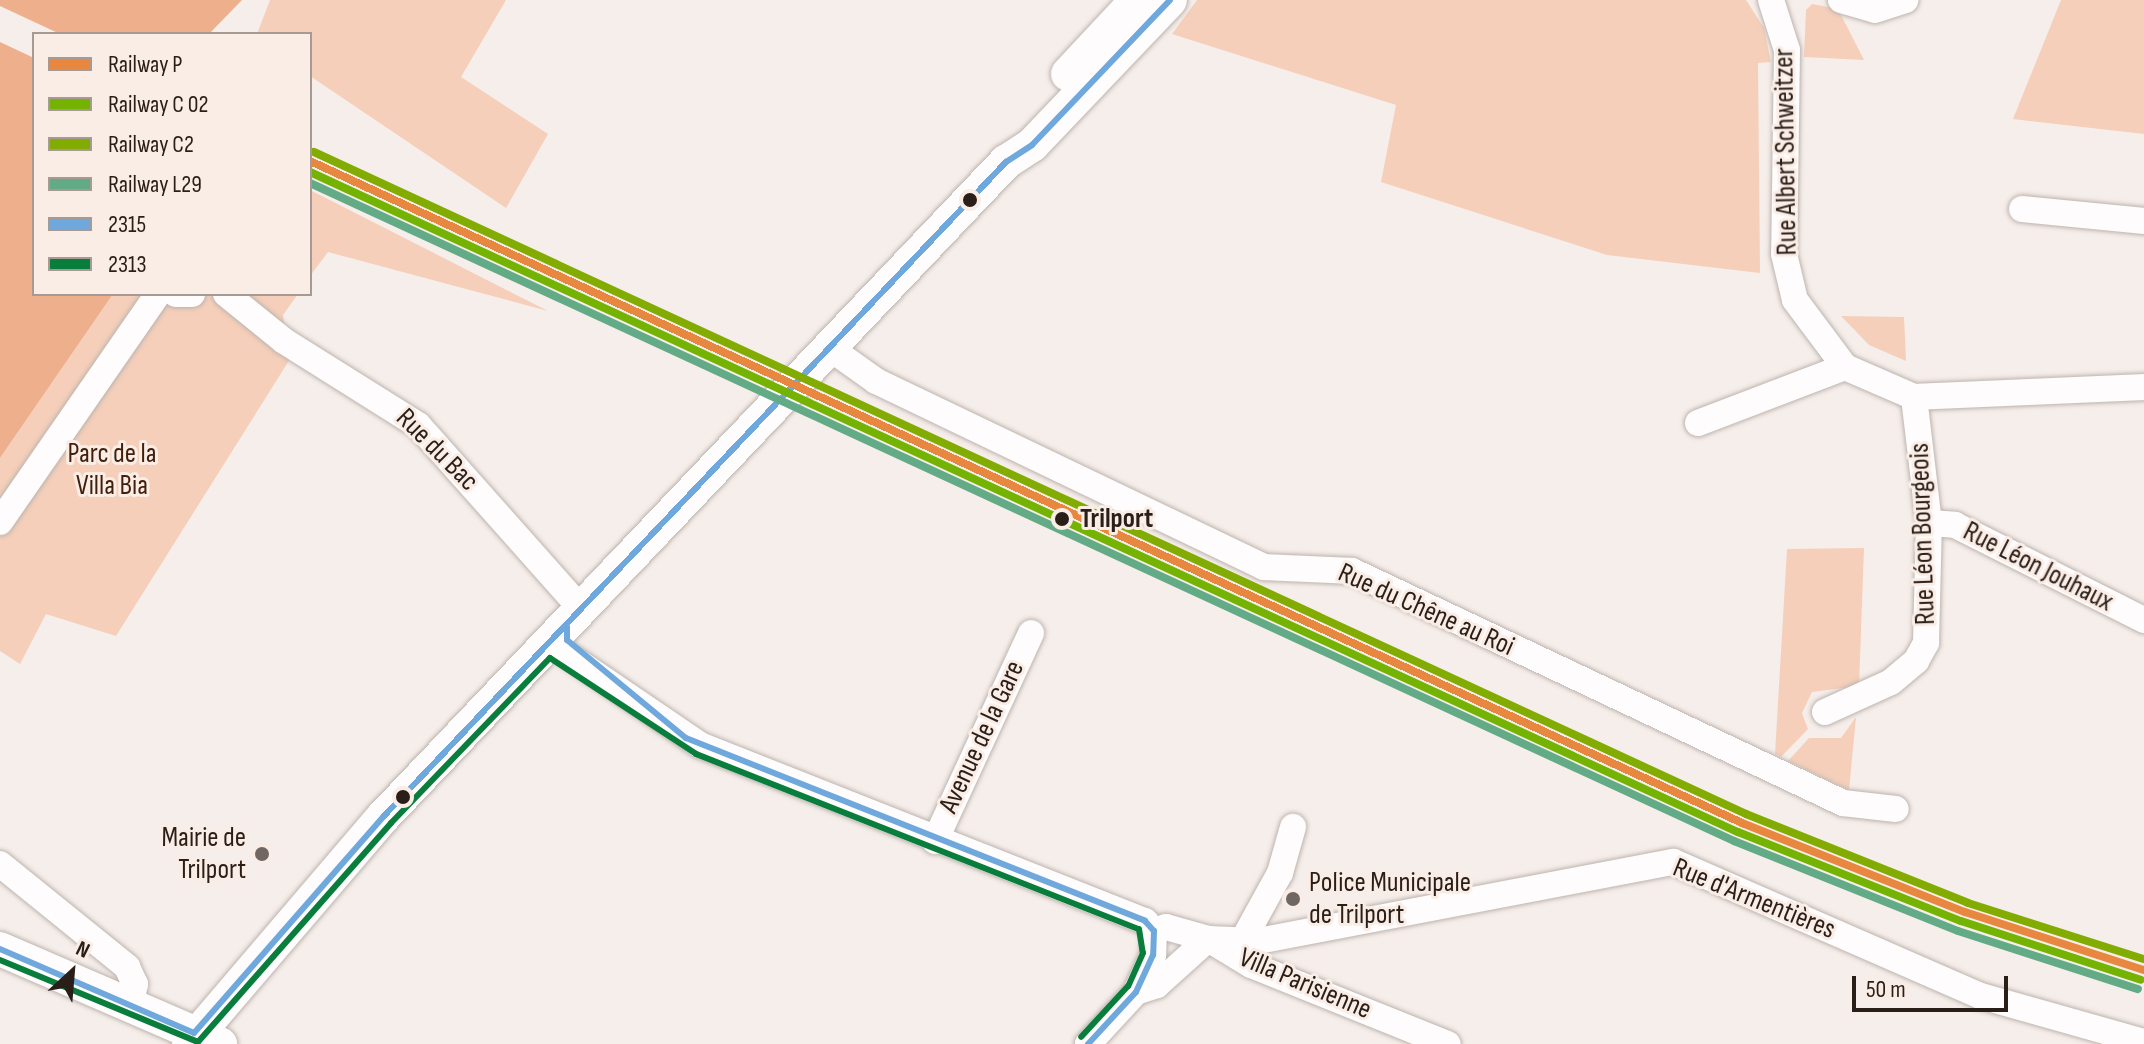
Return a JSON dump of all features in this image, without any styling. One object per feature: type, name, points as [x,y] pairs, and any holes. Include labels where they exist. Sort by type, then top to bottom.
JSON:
[{"type":"main road","points":[[1006,162],[1018,135],[1057,87],[1137,0]]},
{"type":"main road","points":[[1133,39],[1134,18],[1151,0]]},
{"type":"main road","points":[[191,1041],[315,890],[808,376],[1006,162],[1032,145],[1170,0]]},
{"type":"main road","points":[[0,949],[130,1005],[191,1041]]},
{"type":"main road","points":[[0,970],[191,1041]]},
{"type":"street","name":"Rue Albert Schweitzer","points":[[1771,0],[1787,50],[1784,254],[1795,300],[1845,367],[1914,397],[2144,387]]},
{"type":"street","points":[[1841,0],[1875,10],[1905,0]]},
{"type":"street","points":[[2022,209],[2144,221]]},
{"type":"street","points":[[0,522],[157,296]]},
{"type":"street","name":"Rue du Bac","points":[[228,296],[284,341],[418,425],[565,628]]},
{"type":"street","name":"Rue du Chêne au Roi","points":[[831,349],[876,381],[1264,567],[1352,571],[1843,803],[1896,809]]},
{"type":"street","points":[[1698,423],[1845,367]]},
{"type":"street","name":"Rue Léon Bourgeois","points":[[1825,712],[1891,682],[1916,661],[1930,622],[1929,523],[1914,397]]},
{"type":"street","name":"Rue Léon Jouhaux","points":[[1929,523],[1955,525],[2144,620]]},
{"type":"street","points":[[565,628],[559,649],[700,745],[935,841],[1133,916],[1154,931]]},
{"type":"street","name":"Avenue de la Gare","points":[[935,841],[1031,633]]},
{"type":"street","points":[[1243,940],[1280,873],[1293,827]]},
{"type":"street","name":"Rue d'Armentières","points":[[1208,939],[1243,940],[1674,862],[1981,996],[2144,1042]]},
{"type":"street","points":[[0,864],[127,967],[135,984],[130,1005]]},
{"type":"street","points":[[1154,931],[1166,927],[1208,939]]},
{"type":"street","points":[[1088,1044],[1136,992],[1153,955],[1154,931]]},
{"type":"street","points":[[1136,992],[1157,985],[1208,939]]},
{"type":"street","name":"Villa Parisienne","points":[[1208,939],[1251,965],[1448,1044]]},
{"type":"green space","points":[[270,0],[506,0],[461,77],[548,134],[506,208],[312,77],[312,32],[258,32]]},
{"type":"green space","points":[[1197,0],[1746,0],[1764,28],[1771,62],[1758,63],[1760,273],[1607,255],[1381,182],[1396,105],[1172,34]]},
{"type":"green space","points":[[2061,0],[2144,0],[2144,134],[2013,119]]},
{"type":"green space","points":[[1812,4],[1838,9],[1864,60],[1804,57],[1806,10]]},
{"type":"green space","points":[[312,191],[548,311],[328,252],[312,273]]},
{"type":"green space","name":"Parc de la Villa Bia","points":[[112,296],[297,296],[283,315],[290,359],[116,636],[46,614],[20,664],[0,651],[0,458]]},
{"type":"green space","points":[[1841,316],[1904,317],[1906,361],[1869,345]]},
{"type":"green space","points":[[1864,548],[1859,686],[1812,692],[1802,713],[1808,729],[1781,757],[1775,754],[1787,549]]},
{"type":"green space","points":[[1856,717],[1849,790],[1788,761],[1809,738],[1841,738]]},
{"type":"shaded area","points":[[0,0],[242,0],[211,32],[32,32],[32,296],[112,296],[0,458]]},
{"type":"pier","points":[[0,6],[56,32],[32,32],[32,57],[0,42]]},
{"type":"rail line","name":"C2","points":[[314,152],[1746,814],[1968,903],[2144,959]]},
{"type":"rail line","name":"P","points":[[312,162],[1742,823],[1965,912],[2144,970]]},
{"type":"rail line","name":"L29","points":[[312,184],[1734,841],[1958,931],[2138,989]]},
{"type":"transit line","name":"2315","points":[[0,949],[194,1033],[384,816],[1006,162],[1032,145],[1170,0]]},
{"type":"transit line","points":[[312,173],[1738,832],[1961,921],[2141,980]]},
{"type":"transit line","name":"2315","points":[[567,627],[567,640],[686,738],[1145,921],[1154,931],[1153,955],[1136,992],[1088,1044]]},
{"type":"transit line","name":"2313","points":[[0,960],[198,1042],[391,823],[550,658],[696,754],[1139,929],[1143,953],[1128,986],[1081,1037]]},
{"type":"place","name":"Trilport","points":[[1062,519]]},
{"type":"place","name":"Mairie de Trilport","points":[[262,854]]},
{"type":"place","name":"Police Municipale de Trilport","points":[[1293,899]]}]
